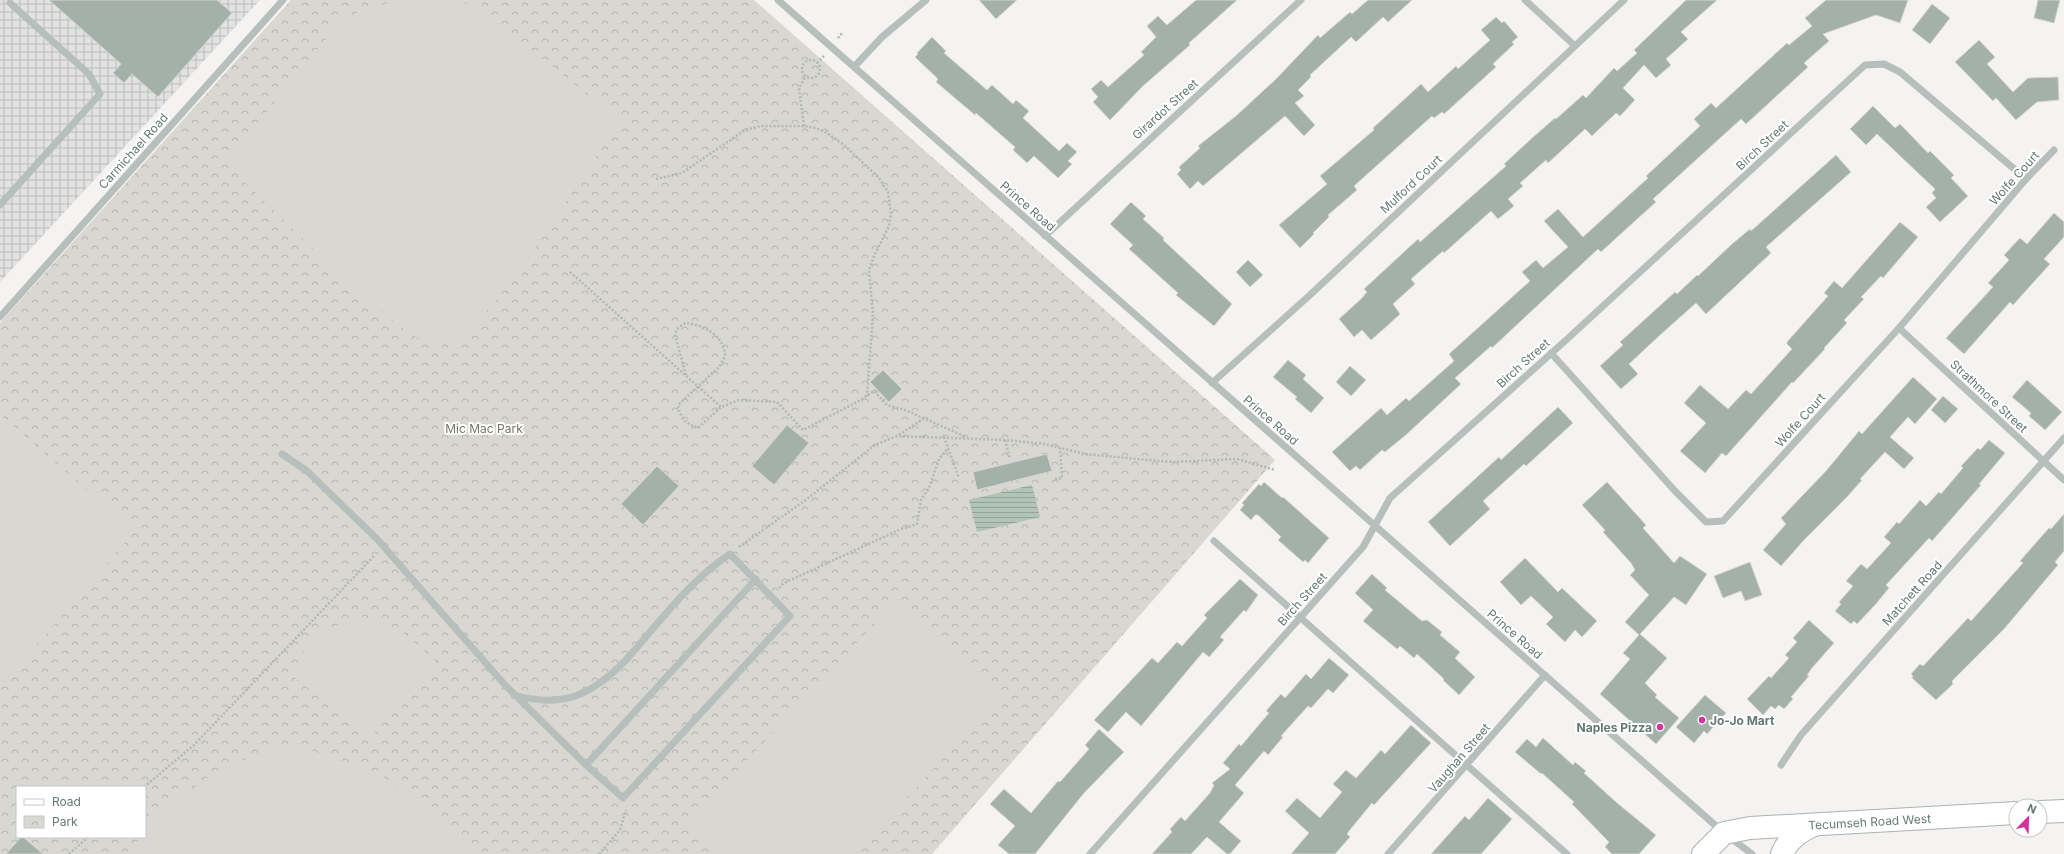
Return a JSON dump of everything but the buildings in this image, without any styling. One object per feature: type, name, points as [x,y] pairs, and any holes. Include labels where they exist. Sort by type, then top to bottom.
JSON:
[{"type":"main road","points":[[2048,812],[2064,811]]},
{"type":"main road","name":"Tecumseh Road West","points":[[1724,833],[1750,828],[1819,823],[2008,813]]},
{"type":"main road","points":[[1782,854],[1792,838],[1800,832],[1819,823]]},
{"type":"main road","points":[[1703,854],[1724,833]]},
{"type":"street","name":"Carmichael Road","points":[[2,312],[283,0]]},
{"type":"street","name":"Prince Road","points":[[778,0],[1724,833],[1752,854]]},
{"type":"street","points":[[854,67],[882,37],[926,0]]},
{"type":"street","name":"Girardot Street","points":[[1045,236],[1301,0]]},
{"type":"street","points":[[1525,0],[1574,45]]},
{"type":"street","name":"Mulford Court","points":[[1212,383],[1310,295],[1574,45],[1624,0]]},
{"type":"street","points":[[0,205],[100,94],[89,74],[10,3]]},
{"type":"street","name":"Birch Street","points":[[1090,854],[1363,547],[1390,498],[1551,353],[1864,65],[1884,64],[1900,72],[2026,179]]},
{"type":"street","name":"Wolfe Court","points":[[1551,353],[1670,485],[1706,522],[1723,521],[1899,328],[2026,179],[2054,150]]},
{"type":"street","name":"Strathmore Street","points":[[1899,328],[2064,480]]},
{"type":"street","name":"Matchett Road","points":[[1781,765],[1802,734],[2064,438]]},
{"type":"street","points":[[282,454],[307,471],[383,546],[514,695],[586,765],[624,798],[790,616],[756,579],[730,554],[711,566],[613,674],[593,689],[581,695],[552,701],[528,699],[514,695]]},
{"type":"street","points":[[1214,541],[1567,854]]},
{"type":"street","points":[[586,765],[756,579]]},
{"type":"street","name":"Vaughan Street","points":[[1388,854],[1545,675]]},
{"type":"path","points":[[808,61],[817,62],[820,70],[818,76],[812,78],[806,76],[802,70],[804,64],[808,61]]},
{"type":"path","points":[[804,126],[799,88],[806,76]]},
{"type":"path","points":[[656,179],[682,173],[751,128],[804,126],[816,128],[827,133],[844,145],[883,182],[890,198],[891,220],[869,270],[873,319],[867,396]]},
{"type":"path","points":[[570,272],[721,407]]},
{"type":"path","points":[[686,376],[675,335],[677,329],[685,323],[709,331],[722,341],[724,347],[725,357],[722,364],[678,405],[681,416],[686,422],[698,428],[721,407],[739,400],[777,402],[803,430],[874,391],[888,405],[905,410],[969,438]]},
{"type":"path","points":[[730,554],[803,502],[875,445],[897,436],[923,419]]},
{"type":"path","points":[[897,436],[1005,440],[1060,448],[1085,454],[1173,462],[1238,459],[1275,470]]},
{"type":"path","points":[[944,437],[958,478]]},
{"type":"path","points":[[1005,440],[1010,459]]},
{"type":"path","points":[[772,596],[784,583],[900,530],[917,524],[921,500],[929,488],[939,458],[948,448]]},
{"type":"path","points":[[1055,479],[1062,478],[1060,448]]},
{"type":"path","points":[[145,786],[194,745],[383,546]]},
{"type":"path","points":[[599,854],[620,830],[626,810],[624,798]]},
{"type":"path","points":[[69,854],[87,838]]},
{"type":"shaded area","points":[[0,0],[260,0],[0,282]]},
{"type":"shaded area","points":[[1032,485],[1040,517],[977,532],[969,500]]},
{"type":"green space","name":"Mic Mac Park","points":[[291,0],[754,0],[1275,460],[932,854],[0,854],[0,323]]},
{"type":"green space","points":[[410,0],[458,0],[482,10],[620,121],[519,271],[473,328],[454,342],[431,344],[410,334],[354,288],[225,163],[339,23],[364,9]]},
{"type":"green space","points":[[0,415],[135,531],[0,687]]},
{"type":"green space","points":[[897,600],[1001,696],[854,854],[718,854],[687,825]]},
{"type":"green space","points":[[363,617],[399,629],[436,662],[370,738],[294,677],[302,653],[328,628]]},
{"type":"green space","points":[[270,747],[312,751],[376,772],[429,809],[472,854],[127,854],[140,838],[146,838],[146,831],[165,808],[209,777]]},
{"type":"place","name":"Jo-Jo Mart","points":[[1702,720]]},
{"type":"place","name":"Naples Pizza","points":[[1660,727]]}]
